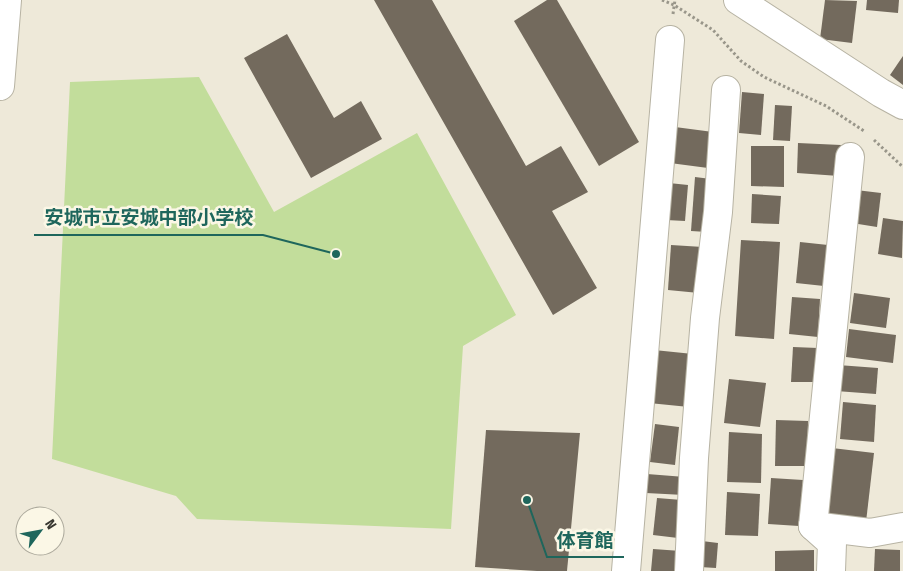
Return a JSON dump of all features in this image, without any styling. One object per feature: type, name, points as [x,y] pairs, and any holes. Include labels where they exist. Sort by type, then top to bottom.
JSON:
[{"type":"street","points":[[0,86],[7,0]]},
{"type":"street","points":[[738,0],[903,106]]},
{"type":"street","points":[[626,571],[670,40]]},
{"type":"street","points":[[690,571],[694,458],[705,318],[718,212],[726,90]]},
{"type":"street","points":[[814,526],[850,157]]},
{"type":"street","points":[[814,526],[870,533],[903,527]]},
{"type":"street","points":[[814,526],[832,543],[831,571]]},
{"type":"path","points":[[662,0],[674,5],[713,30],[741,61],[764,77],[826,106],[863,130],[903,167]]},
{"type":"green space","points":[[199,77],[274,212],[417,133],[516,315],[463,346],[451,529],[197,519],[176,496],[52,459],[70,82]]},
{"type":"building","points":[[374,0],[432,0],[526,166],[561,146],[588,192],[552,211],[597,288],[553,315]]},
{"type":"building","points":[[547,0],[557,0],[639,142],[599,166],[514,21]]},
{"type":"building","points":[[825,0],[857,1],[852,43],[820,39]]},
{"type":"building","points":[[867,0],[899,0],[898,13],[866,10]]},
{"type":"building","points":[[287,34],[334,118],[361,101],[382,139],[311,178],[244,58]]},
{"type":"building","points":[[903,56],[903,85],[890,75]]},
{"type":"building","points":[[742,92],[764,94],[761,135],[739,133]]},
{"type":"building","points":[[775,105],[792,106],[790,141],[773,140]]},
{"type":"building","points":[[675,127],[713,132],[708,168],[670,163]]},
{"type":"building","points":[[798,143],[841,145],[839,176],[797,173]]},
{"type":"building","points":[[751,146],[784,146],[784,187],[751,186]]},
{"type":"building","points":[[695,177],[711,179],[707,232],[691,231]]},
{"type":"building","points":[[669,183],[688,185],[685,221],[666,220]]},
{"type":"building","points":[[856,190],[881,193],[877,227],[852,223]]},
{"type":"building","points":[[752,194],[781,196],[779,224],[751,223]]},
{"type":"building","points":[[883,218],[903,221],[902,258],[878,254]]},
{"type":"building","points":[[741,240],[780,242],[774,339],[735,336]]},
{"type":"building","points":[[800,242],[828,245],[824,286],[796,283]]},
{"type":"building","points":[[671,245],[703,247],[699,293],[668,290]]},
{"type":"building","points":[[854,293],[890,298],[886,328],[850,323]]},
{"type":"building","points":[[792,297],[820,299],[818,337],[789,334]]},
{"type":"building","points":[[849,329],[896,335],[893,363],[846,357]]},
{"type":"building","points":[[793,347],[818,348],[817,382],[791,382]]},
{"type":"building","points":[[654,350],[693,354],[689,407],[649,403]]},
{"type":"building","points":[[838,365],[878,368],[876,394],[836,391]]},
{"type":"building","points":[[729,379],[766,383],[760,427],[724,423]]},
{"type":"building","points":[[843,402],[876,405],[874,442],[840,439]]},
{"type":"building","points":[[776,420],[808,421],[807,466],[775,466]]},
{"type":"building","points":[[655,424],[679,427],[675,465],[650,462]]},
{"type":"building","points":[[486,430],[580,433],[567,571],[475,567]]},
{"type":"building","points":[[729,432],[762,434],[761,483],[727,482]]},
{"type":"building","points":[[832,448],[874,453],[866,522],[823,517]]},
{"type":"building","points":[[647,474],[685,477],[684,495],[646,493]]},
{"type":"building","points":[[771,478],[803,480],[799,526],[768,524]]},
{"type":"building","points":[[727,492],[760,494],[758,536],[725,535]]},
{"type":"building","points":[[657,498],[682,500],[678,538],[653,535]]},
{"type":"building","points":[[702,541],[718,543],[716,568],[700,567]]},
{"type":"building","points":[[653,549],[681,551],[679,571],[651,571]]},
{"type":"building","points":[[875,549],[900,550],[900,571],[874,571]]},
{"type":"building","points":[[814,550],[814,571],[775,571],[775,551]]},
{"type":"place","name":"安城市立安城中部小学校","points":[[336,254]]},
{"type":"place","name":"体育館","points":[[527,500]]}]
